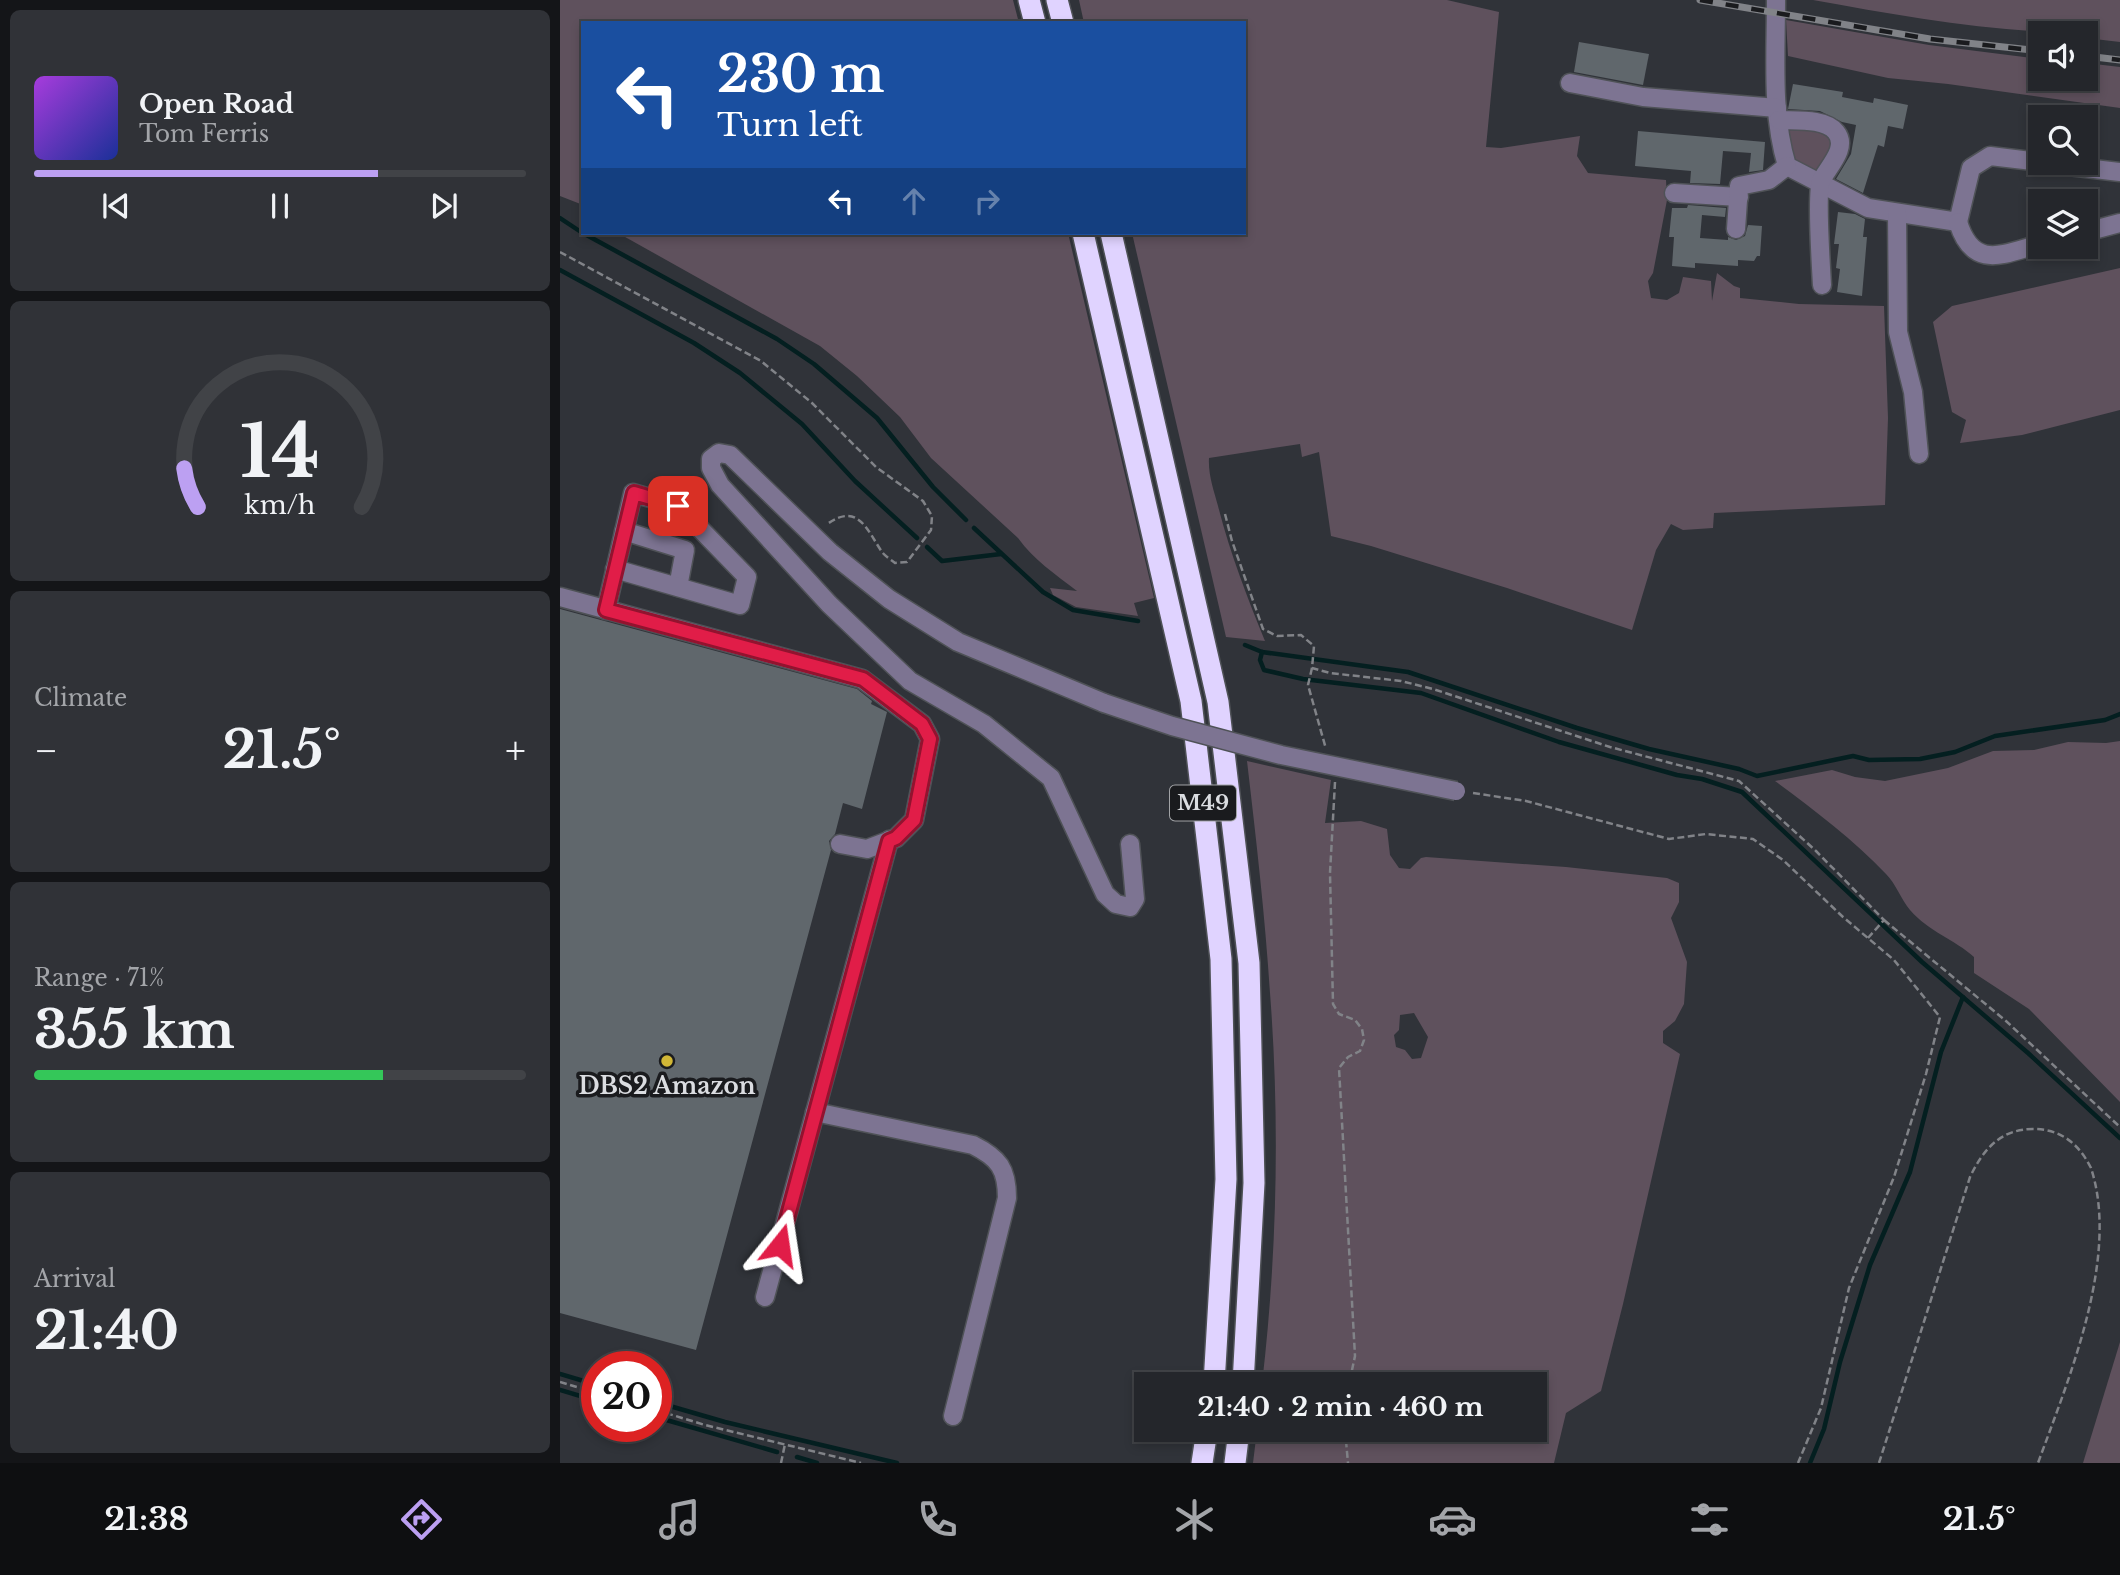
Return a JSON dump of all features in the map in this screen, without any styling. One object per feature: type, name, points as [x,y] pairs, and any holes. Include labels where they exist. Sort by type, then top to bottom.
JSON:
[{"type":"highway","points":[[1030,0],[1035,21]]},
{"type":"highway","points":[[1057,0],[1062,21]]},
{"type":"highway","name":"M49","points":[[1083,235],[1191,701],[1221,959],[1226,1179],[1215,1372]]},
{"type":"highway","name":"M49","points":[[1111,235],[1218,702],[1249,963],[1254,1183],[1244,1372]]},
{"type":"highway","points":[[1202,1463],[1205,1442]]},
{"type":"highway","points":[[1235,1463],[1238,1442]]},
{"type":"street","points":[[1776,0],[1778,114],[1781,144],[1787,166],[1868,208],[1958,222]]},
{"type":"street","points":[[1570,83],[1643,97],[1778,114],[1821,124],[1836,132],[1840,147],[1820,183],[1822,285]]},
{"type":"street","points":[[2028,161],[1990,156],[1971,169],[1958,222],[1962,235],[1976,251],[1991,257],[2028,247]]},
{"type":"street","points":[[1736,229],[1739,186],[1769,180],[1787,166]]},
{"type":"street","points":[[2098,169],[2120,172]]},
{"type":"street","points":[[1674,193],[1739,197]]},
{"type":"street","points":[[1897,213],[1898,332],[1913,392],[1919,454]]},
{"type":"street","points":[[2098,229],[2120,223]]},
{"type":"street","points":[[1130,844],[1135,899],[1130,906],[1116,904],[1105,894],[1051,778],[984,724],[910,681],[829,604],[719,485],[711,468],[711,459],[719,453],[730,455],[814,537],[889,599],[958,642],[1104,703],[1172,726],[1281,755],[1456,791]]},
{"type":"street","points":[[606,610],[615,569],[624,531],[634,493],[678,506],[747,577],[740,605],[615,569]]},
{"type":"street","points":[[624,531],[685,550],[677,587]]},
{"type":"street","points":[[560,597],[863,679],[922,724],[930,739],[914,820],[896,838],[867,849],[841,844]]},
{"type":"street","points":[[765,1297],[889,841]]},
{"type":"street","points":[[815,1112],[973,1145],[990,1153],[1001,1166],[1007,1181],[1007,1198],[953,1416]]},
{"type":"path","points":[[560,251],[761,361],[812,403],[876,467],[923,501],[932,516],[931,530],[907,562],[895,564],[883,554],[873,534],[860,519],[847,516],[829,522],[814,537]]},
{"type":"path","points":[[1225,513],[1263,629],[1277,636],[1301,635],[1314,646],[1308,685],[1329,760]]},
{"type":"path","points":[[1312,668],[1330,673],[1401,681],[1433,689],[1609,747],[1739,781],[1816,851],[1884,920],[2006,1021],[2120,1127]]},
{"type":"path","points":[[1333,772],[1336,785],[1331,848],[1333,1004],[1339,1014],[1355,1020],[1362,1029],[1364,1040],[1360,1051],[1348,1057],[1339,1068],[1354,1356],[1351,1372]]},
{"type":"path","points":[[1456,791],[1526,801],[1669,839],[1706,834],[1753,839],[1783,860],[1894,960],[1940,1017],[1926,1074],[1894,1177],[1849,1288],[1821,1408],[1798,1463]]},
{"type":"path","points":[[1868,938],[1884,920]]},
{"type":"path","points":[[1879,1463],[1970,1177],[1981,1155],[1994,1141],[2030,1129],[2051,1130],[2069,1139],[2085,1155],[2095,1175],[2103,1207],[2105,1243]]},
{"type":"path","points":[[2099,1289],[2103,1255]]},
{"type":"path","points":[[2038,1463],[2094,1311]]},
{"type":"path","points":[[560,1382],[581,1388]]},
{"type":"path","points":[[672,1414],[861,1463]]},
{"type":"path","points":[[1346,1442],[1348,1463]]},
{"type":"path","points":[[780,1463],[785,1444]]},
{"type":"shaded area","points":[[560,0],[1013,0],[1018,21],[581,21],[581,204],[560,196]]},
{"type":"shaded area","points":[[1079,0],[1447,0],[1499,12],[1486,147],[1501,148],[1580,136],[1577,156],[1588,173],[1666,180],[1667,200],[1653,273],[1648,281],[1651,298],[1667,300],[1679,293],[1683,277],[1711,281],[1712,301],[1717,273],[1740,288],[1740,298],[1799,304],[1884,306],[1888,418],[1885,505],[1714,513],[1713,528],[1683,530],[1671,524],[1656,550],[1632,630],[1507,588],[1331,536],[1319,452],[1302,457],[1300,444],[1209,458],[1209,471],[1228,541],[1265,641],[1226,637],[1132,235],[1246,235],[1246,21],[1084,21]]},
{"type":"shaded area","points":[[1813,0],[2120,0],[2120,42],[2098,39],[2098,21],[2028,21],[2028,31],[1914,17]]},
{"type":"shaded area","points":[[1786,20],[1929,45],[2028,57],[2028,91],[2098,91],[2098,64],[2120,67],[2120,108],[1888,78],[1788,56]]},
{"type":"shaded area","points":[[1794,126],[1828,131],[1835,146],[1820,175],[1795,165],[1786,135]]},
{"type":"shaded area","points":[[622,235],[1068,235],[1154,598],[1134,603],[1138,616],[1076,607],[1053,595],[1050,588],[1077,591],[1038,560],[1018,538],[931,458],[900,417],[857,376],[820,346]]},
{"type":"shaded area","points":[[2120,268],[2120,410],[2022,435],[1960,443],[1966,420],[1952,412],[1933,322],[1952,306]]},
{"type":"shaded area","points":[[2120,741],[2120,1102],[2029,1009],[1974,973],[1974,957],[1917,918],[1890,878],[1860,849],[1775,781],[1832,770],[1855,777],[1885,781],[1948,768],[1993,751],[2034,750],[2068,742]]},
{"type":"shaded area","points":[[1247,761],[1331,780],[1325,823],[1361,821],[1387,829],[1390,855],[1399,868],[1410,869],[1421,858],[1426,857],[1566,867],[1667,878],[1679,883],[1679,902],[1671,918],[1687,962],[1684,1004],[1675,1021],[1663,1031],[1663,1043],[1680,1054],[1601,1391],[1566,1413],[1554,1463],[1253,1463],[1256,1442],[1547,1442],[1547,1372],[1263,1372],[1274,1238],[1276,1139],[1273,1042],[1260,877]],"holes":[[[1414,1013],[1428,1037],[1421,1058],[1412,1059],[1405,1050],[1396,1047],[1394,1035],[1399,1030],[1400,1015]]]},
{"type":"shaded area","points":[[2120,1342],[2120,1463],[2083,1463]]},
{"type":"building","points":[[1579,42],[1649,54],[1643,85],[1574,72]]},
{"type":"building","points":[[1793,84],[1843,92],[1842,97],[1873,103],[1874,98],[1908,105],[1903,129],[1888,126],[1884,147],[1878,145],[1863,193],[1836,179],[1851,154],[1856,125],[1842,122],[1820,111],[1788,109]]},
{"type":"building","points":[[1638,131],[1765,142],[1763,170],[1749,172],[1751,153],[1723,151],[1720,184],[1690,183],[1691,171],[1635,166]]},
{"type":"building","points":[[1688,205],[1726,208],[1725,217],[1702,215],[1700,238],[1728,240],[1728,237],[1736,240],[1745,236],[1748,225],[1762,226],[1760,256],[1754,261],[1738,260],[1738,266],[1695,263],[1695,268],[1672,266],[1674,237],[1669,237],[1672,208],[1687,208]]},
{"type":"building","points":[[1838,212],[1855,214],[1865,219],[1863,237],[1867,237],[1862,296],[1837,292],[1839,244],[1834,244]]},
{"type":"building","name":"DBS2 Amazon","points":[[560,609],[857,689],[872,701],[871,704],[887,712],[862,809],[843,803],[835,834],[829,841],[831,850],[696,1350],[560,1313]]},
{"type":"waterway","points":[[560,218],[581,232]]},
{"type":"waterway","points":[[586,235],[777,339],[814,364],[877,418],[933,487],[966,520]]},
{"type":"waterway","points":[[560,270],[694,343],[740,373],[802,424],[855,481],[917,538]]},
{"type":"waterway","points":[[974,528],[1043,592],[1073,610],[1138,621]]},
{"type":"waterway","points":[[927,547],[942,561],[1001,554]]},
{"type":"waterway","points":[[1245,645],[1262,652],[1408,672],[1577,728],[1649,749],[1739,769],[1757,776],[1853,756],[1869,760],[1920,759],[1955,752],[1995,736],[2105,720],[2120,714]]},
{"type":"waterway","points":[[1262,652],[1260,660],[1264,670],[1303,679],[1421,693],[1559,742],[1742,792],[1922,962],[2028,1053],[2120,1138]]},
{"type":"waterway","points":[[1810,1463],[1824,1429],[1840,1362],[1870,1265],[1910,1172],[1941,1052],[1963,997]]},
{"type":"waterway","points":[[560,1374],[581,1380]]},
{"type":"waterway","points":[[560,1390],[581,1396]]},
{"type":"waterway","points":[[672,1407],[897,1463]]},
{"type":"waterway","points":[[672,1422],[777,1452]]},
{"type":"waterway","points":[[797,1457],[817,1463]]},
{"type":"railway","points":[[1700,0],[1930,39],[2028,50]]},
{"type":"railway","points":[[2098,57],[2120,60]]},
{"type":"place","name":"DBS2 Amazon","points":[[667,1061]]},
{"type":"route","points":[[678,506],[634,493],[606,610],[863,679],[922,724],[930,739],[914,820],[896,838],[889,841],[780,1245]]}]
